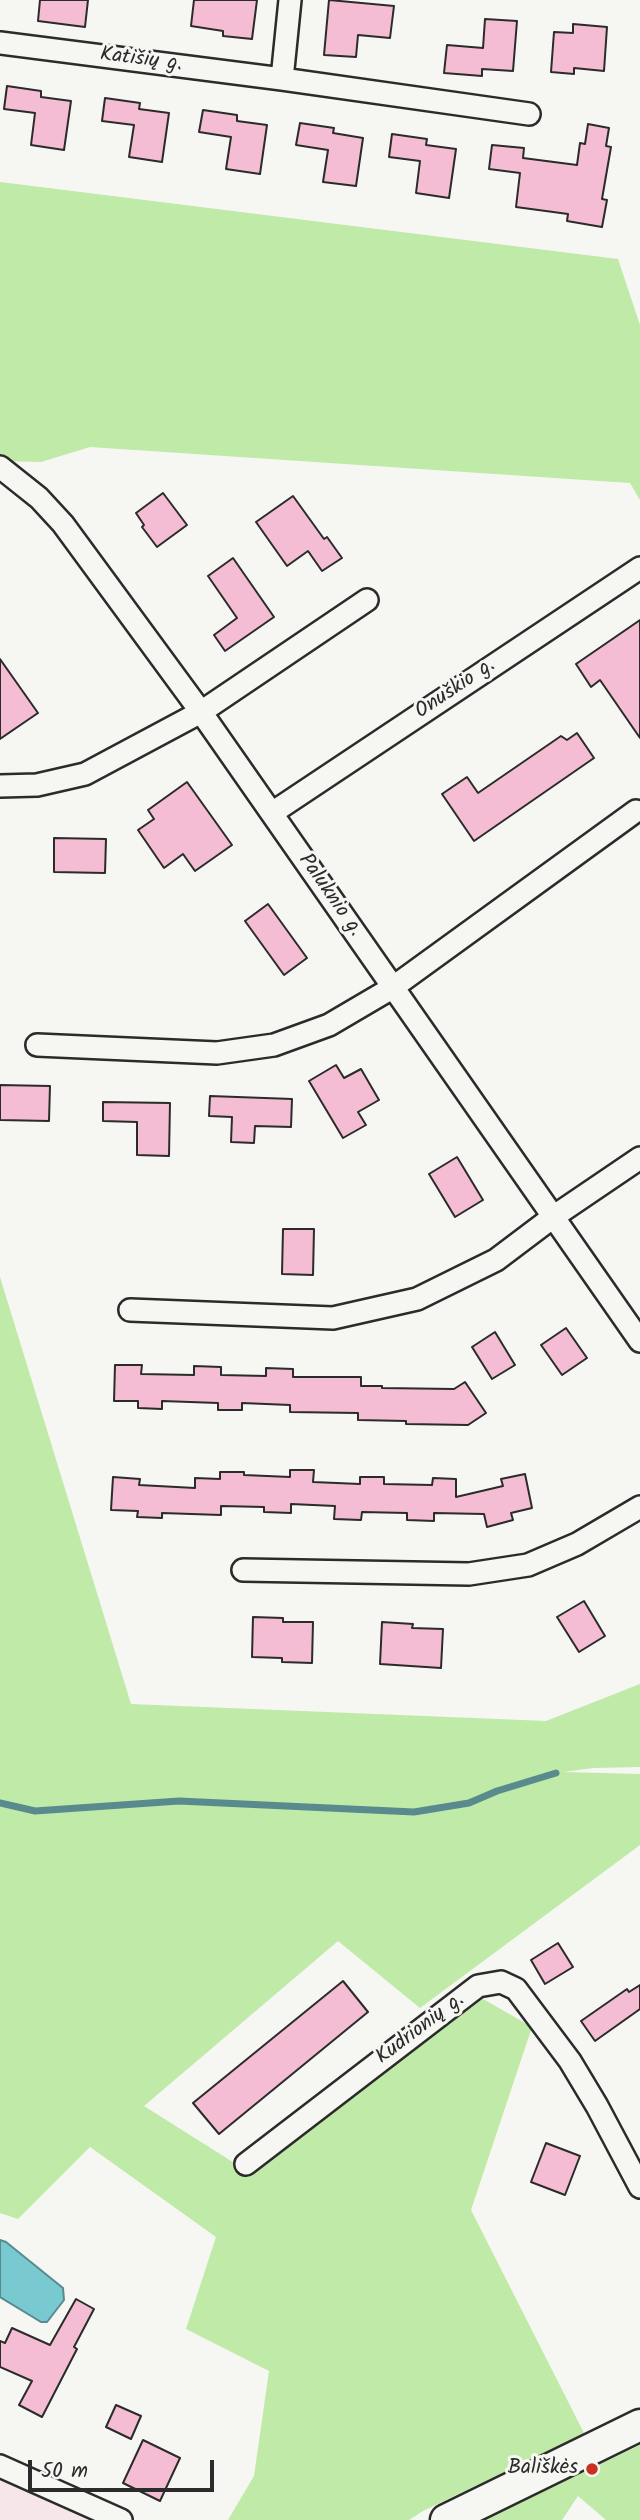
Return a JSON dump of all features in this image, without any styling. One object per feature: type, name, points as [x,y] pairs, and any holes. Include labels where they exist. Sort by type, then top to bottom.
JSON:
[{"type":"main road","points":[[446,2520],[640,2424]]},
{"type":"street","points":[[282,79],[290,0]]},
{"type":"street","name":"Katišių g.","points":[[0,43],[530,114]]},
{"type":"street","name":"Paluknio g.","points":[[0,467],[39,498],[62,524],[201,712],[640,1341]]},
{"type":"street","name":"Onuškio g.","points":[[272,813],[640,568]]},
{"type":"street","points":[[0,786],[37,785],[85,774],[201,712],[367,600]]},
{"type":"street","points":[[37,1045],[217,1053],[274,1045],[329,1025],[392,988],[636,811]]},
{"type":"street","points":[[130,1310],[333,1318],[417,1299],[496,1260],[553,1217],[640,1158]]},
{"type":"street","points":[[243,1570],[469,1574],[528,1565],[578,1544],[640,1507]]},
{"type":"street","name":"Kudrionių g.","points":[[246,2164],[478,1986],[501,1982],[516,1989],[569,2061],[597,2106],[640,2187]]},
{"type":"street","points":[[0,2466],[121,2520]]},
{"type":"shaded area","points":[[0,2473],[108,2520],[0,2520]]},
{"type":"green space","points":[[0,182],[618,259],[640,325],[640,500],[630,483],[90,447],[41,462],[0,461]]},
{"type":"green space","points":[[0,1277],[131,1704],[546,1721],[640,1684],[640,1767],[563,1772],[640,1774],[640,1845],[420,2008],[338,1941],[144,2106],[247,2171],[483,1999],[532,2027],[471,2210],[586,2437],[523,2463],[409,2520],[228,2520],[254,2476],[269,2371],[186,2329],[216,2237],[90,2147],[18,2219],[0,2213]]},
{"type":"green space","points":[[640,2445],[640,2520],[606,2520],[578,2496],[562,2520],[482,2520]]},
{"type":"water","points":[[0,2240],[63,2288],[64,2300],[47,2322],[41,2322],[0,2297]]},
{"type":"building","points":[[40,0],[88,0],[85,27],[38,21]]},
{"type":"building","points":[[194,0],[257,0],[252,39],[223,36],[223,31],[191,26]]},
{"type":"building","points":[[329,0],[394,6],[390,38],[358,35],[356,57],[324,55]]},
{"type":"building","points":[[485,19],[517,21],[513,71],[482,69],[482,76],[444,73],[447,45],[483,48]]},
{"type":"building","points":[[573,24],[607,27],[604,71],[574,68],[574,74],[551,72],[554,32],[573,33]]},
{"type":"building","points":[[7,86],[41,91],[41,97],[71,101],[64,150],[31,145],[35,113],[4,109]]},
{"type":"building","points":[[105,98],[140,103],[139,109],[169,113],[162,162],[129,157],[134,125],[102,121]]},
{"type":"building","points":[[203,110],[237,115],[237,121],[267,125],[260,174],[226,169],[231,137],[199,132]]},
{"type":"building","points":[[300,123],[334,128],[333,133],[363,138],[356,186],[323,182],[328,150],[296,145]]},
{"type":"building","points":[[588,124],[609,128],[606,146],[611,147],[602,199],[607,200],[602,227],[567,221],[568,214],[516,207],[520,173],[489,169],[492,145],[524,148],[523,158],[577,165],[580,143],[585,144]]},
{"type":"building","points":[[392,134],[427,139],[426,145],[456,149],[449,198],[416,193],[420,161],[389,157]]},
{"type":"building","points":[[163,493],[187,525],[157,547],[142,527],[144,525],[136,513]]},
{"type":"building","points":[[293,496],[324,539],[327,537],[342,558],[322,571],[308,551],[287,566],[256,522]]},
{"type":"building","points":[[233,558],[274,617],[225,651],[214,635],[237,618],[208,576]]},
{"type":"building","points":[[640,620],[640,738],[600,680],[591,687],[576,664]]},
{"type":"building","points":[[0,659],[38,713],[0,739]]},
{"type":"building","points":[[577,733],[594,758],[474,841],[442,794],[467,777],[478,793],[561,736],[567,740]]},
{"type":"building","points":[[187,782],[232,845],[195,871],[183,854],[164,868],[138,830],[154,819],[148,810]]},
{"type":"building","points":[[54,838],[106,839],[105,873],[54,872]]},
{"type":"building","points":[[268,904],[307,958],[284,975],[245,921]]},
{"type":"building","points":[[336,1065],[344,1078],[361,1069],[379,1100],[358,1112],[366,1125],[343,1138],[309,1081]]},
{"type":"building","points":[[0,1085],[50,1086],[49,1121],[0,1120]]},
{"type":"building","points":[[210,1096],[292,1099],[291,1127],[255,1126],[254,1143],[231,1142],[232,1117],[209,1116]]},
{"type":"building","points":[[103,1102],[170,1103],[169,1156],[137,1155],[137,1122],[103,1121]]},
{"type":"building","points":[[457,1157],[483,1200],[455,1217],[429,1174]]},
{"type":"building","points":[[283,1229],[314,1229],[313,1275],[282,1274]]},
{"type":"building","points":[[566,1328],[587,1358],[562,1375],[541,1345]]},
{"type":"building","points":[[495,1332],[515,1365],[492,1379],[472,1347]]},
{"type":"building","points":[[115,1365],[142,1365],[141,1374],[194,1375],[194,1366],[221,1367],[221,1375],[266,1376],[266,1368],[293,1369],[293,1377],[361,1377],[361,1386],[382,1388],[454,1389],[465,1382],[486,1413],[468,1425],[358,1420],[358,1413],[290,1412],[290,1405],[242,1403],[242,1410],[218,1410],[218,1403],[162,1401],[162,1409],[138,1408],[138,1401],[114,1401]]},
{"type":"building","points":[[290,1470],[314,1470],[313,1482],[360,1484],[360,1477],[384,1477],[384,1484],[432,1485],[433,1478],[456,1479],[456,1497],[503,1486],[501,1479],[525,1474],[532,1508],[511,1513],[513,1520],[487,1527],[484,1514],[434,1513],[434,1521],[407,1520],[407,1513],[362,1512],[361,1520],[334,1519],[335,1506],[291,1504],[291,1513],[264,1512],[264,1507],[221,1506],[221,1515],[162,1513],[162,1518],[137,1517],[138,1511],[111,1510],[113,1477],[140,1479],[139,1485],[195,1488],[195,1478],[220,1479],[220,1472],[290,1477]]},
{"type":"building","points":[[584,1601],[605,1636],[579,1652],[557,1617]]},
{"type":"building","points":[[253,1617],[283,1618],[283,1622],[313,1622],[312,1663],[252,1657]]},
{"type":"building","points":[[382,1622],[413,1624],[412,1628],[443,1629],[441,1668],[380,1664]]},
{"type":"building","points":[[558,1943],[573,1967],[545,1984],[531,1960]]},
{"type":"building","points":[[343,1981],[368,2012],[219,2134],[193,2103]]},
{"type":"building","points":[[640,1985],[640,2009],[595,2041],[581,2021],[627,1989],[629,1992]]},
{"type":"building","points":[[546,2143],[580,2156],[565,2195],[531,2182]]},
{"type":"building","points":[[76,2299],[94,2309],[42,2417],[19,2405],[32,2381],[0,2367],[0,2341],[5,2343],[12,2328],[50,2345]]},
{"type":"building","points":[[116,2405],[141,2416],[131,2439],[106,2427]]},
{"type":"building","points":[[143,2440],[180,2458],[160,2501],[123,2483]]},
{"type":"waterway","points":[[0,1803],[35,1811],[179,1801],[414,1812],[469,1803],[497,1791],[556,1773]]},
{"type":"place","name":"Bališkės","points":[[592,2469]]}]
